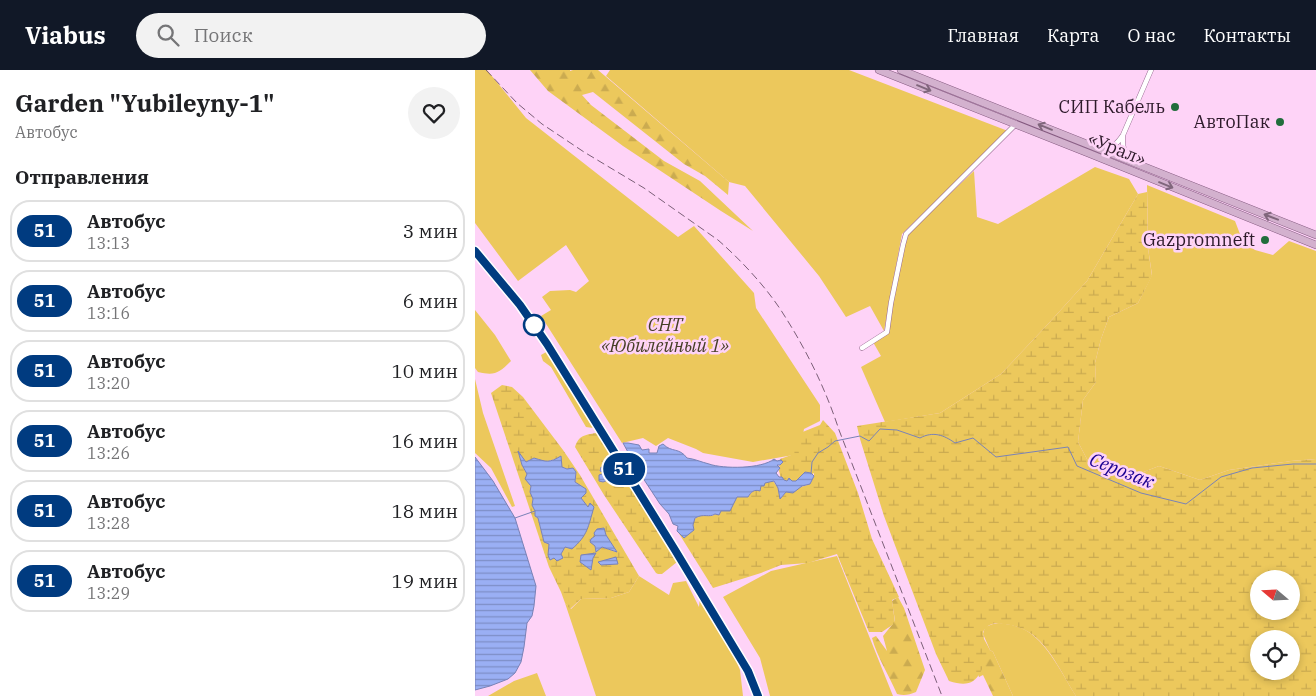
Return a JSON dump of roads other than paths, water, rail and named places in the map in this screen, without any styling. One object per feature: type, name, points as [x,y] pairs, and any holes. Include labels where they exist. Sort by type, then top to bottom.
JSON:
[{"type":"main road","name":"«Урал»","points":[[879,70],[1316,246]]},
{"type":"main road","name":"«Урал»","points":[[901,70],[1316,235]]},
{"type":"main road","points":[[475,251],[520,305],[547,344],[748,671],[758,696]]},
{"type":"street","points":[[1097,148],[1112,146],[1123,135],[1151,70]]},
{"type":"street","points":[[862,348],[887,332],[901,252],[907,234],[1016,124]]},
{"type":"street","points":[[1123,135],[1123,149],[1131,159],[1141,166]]},
{"type":"water","points":[[623,443],[639,445],[642,450],[649,449],[649,453],[657,453],[659,446],[663,444],[666,447],[681,452],[687,458],[723,467],[761,465],[774,459],[777,461],[781,460],[783,462],[777,465],[780,468],[776,473],[784,480],[787,481],[789,478],[792,481],[796,481],[805,472],[811,473],[814,476],[810,484],[802,486],[793,493],[786,492],[780,499],[778,488],[774,481],[765,483],[764,486],[761,486],[760,491],[753,491],[748,497],[737,497],[730,511],[721,511],[719,515],[695,518],[694,530],[684,538],[677,531],[678,526],[673,524],[669,514],[660,504],[637,469],[634,461],[629,460],[631,455]]},
{"type":"water","points":[[518,451],[526,462],[534,458],[551,461],[561,456],[562,467],[567,469],[573,468],[576,472],[575,482],[586,489],[586,493],[581,498],[588,507],[590,503],[594,507],[587,530],[581,539],[572,549],[565,547],[561,554],[563,558],[557,561],[554,558],[550,560],[548,555],[549,544],[544,542],[538,518],[535,516],[532,505],[533,499],[530,492],[531,486],[525,479],[527,474]]},
{"type":"water","points":[[475,457],[493,481],[515,518],[536,586],[534,606],[532,616],[527,623],[521,662],[515,673],[508,679],[475,690]]},
{"type":"water","points":[[601,467],[611,471],[617,467],[621,468],[620,473],[614,475],[612,482],[608,480],[603,482],[599,481],[599,475],[605,473],[600,471]]},
{"type":"water","points":[[604,528],[606,535],[617,552],[602,547],[596,552],[595,546],[590,542],[595,536],[594,533],[597,529]]},
{"type":"water","points":[[596,553],[591,570],[580,562],[581,555]]},
{"type":"water","points":[[616,557],[618,564],[601,565],[598,562]]},
{"type":"waterway","name":"Серозак","points":[[811,474],[812,462],[818,453],[835,441],[860,436],[869,441],[880,429],[897,430],[920,438],[934,434],[955,443],[973,438],[996,457],[1068,447],[1077,466],[1141,493],[1186,504],[1221,477],[1252,468],[1316,464]]},
{"type":"waterway","points":[[515,518],[535,511]]},
{"type":"railway","points":[[486,70],[517,103],[542,124],[644,188],[718,240],[754,275],[778,305],[808,357],[828,400],[942,696]]},
{"type":"place","name":"СИП Кабель","points":[[1175,107]]},
{"type":"place","name":"АвтоПак","points":[[1280,122]]},
{"type":"place","name":"Gazpromneft","points":[[1265,240]]},
{"type":"park label","name":"СНТ «Юбилейный 1»","points":[[665,335]]}]
